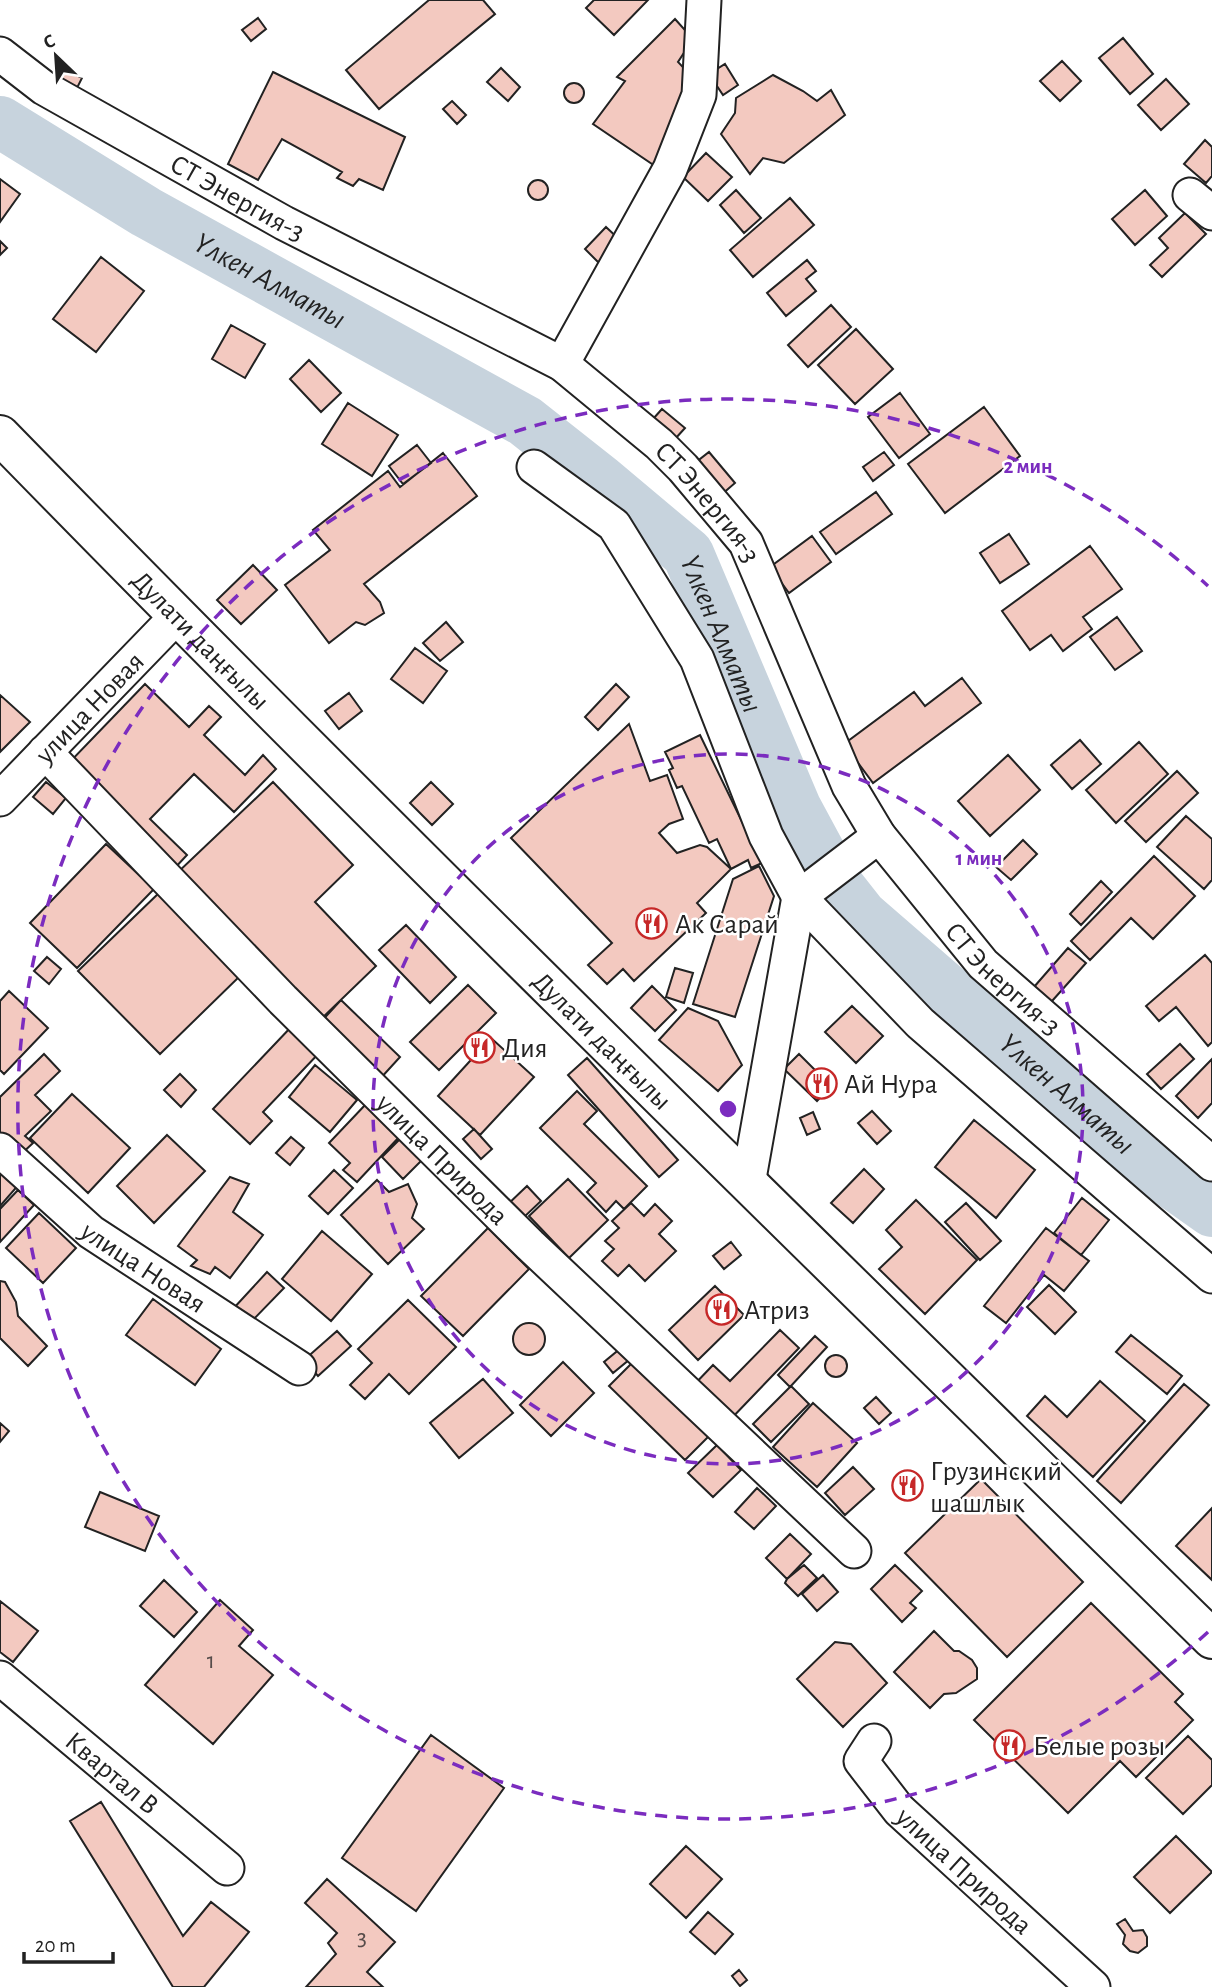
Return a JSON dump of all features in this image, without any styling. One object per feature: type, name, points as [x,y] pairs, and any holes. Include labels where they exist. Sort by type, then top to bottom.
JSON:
[{"type":"main road","name":"Дулати даңғылы","points":[[0,435],[177,616],[748,1184],[1212,1639]]},
{"type":"street","points":[[562,364],[670,169],[699,96],[704,0]]},
{"type":"street","name":"СТ Энергия-3","points":[[0,54],[44,88],[284,223],[562,364],[659,444],[683,468],[746,543],[849,786],[870,843],[983,964],[1212,1164]]},
{"type":"street","points":[[534,467],[614,525],[697,659],[766,836],[920,1023],[1212,1276]]},
{"type":"street","name":"улица Новая","points":[[0,799],[177,616]]},
{"type":"street","name":"улица Природа","points":[[46,752],[283,1000],[520,1236],[854,1551]]},
{"type":"street","points":[[748,1184],[809,890],[870,843]]},
{"type":"street","name":"улица Новая","points":[[0,1150],[91,1232],[299,1368]]},
{"type":"street","name":"Квартал В","points":[[0,1678],[227,1868]]},
{"type":"street","name":"улица Природа","points":[[874,1741],[861,1761],[899,1810],[1093,1987]]},
{"type":"building","points":[[429,0],[483,0],[495,14],[379,109],[346,70]]},
{"type":"building","points":[[594,0],[648,0],[614,35],[586,8]]},
{"type":"building","points":[[258,18],[266,29],[251,41],[242,30]]},
{"type":"building","points":[[675,19],[693,39],[678,62],[695,80],[655,166],[593,124],[625,81],[617,77]]},
{"type":"building","points":[[1123,38],[1153,74],[1130,94],[1099,58]]},
{"type":"building","points":[[1062,61],[1081,81],[1060,101],[1040,81]]},
{"type":"building","points":[[725,64],[738,85],[723,95],[709,74]]},
{"type":"building","points":[[63,68],[82,78],[77,88],[58,78]]},
{"type":"building","points":[[501,68],[520,87],[508,101],[487,82]]},
{"type":"building","points":[[273,72],[405,137],[383,190],[359,179],[353,186],[337,178],[342,172],[282,139],[258,180],[228,164]]},
{"type":"building","points":[[773,75],[817,101],[831,90],[845,115],[784,163],[763,158],[750,174],[721,134],[735,113],[736,98]]},
{"type":"building","points":[[1166,79],[1189,104],[1161,130],[1138,105]]},
{"type":"building","points":[[574,83],[581,86],[584,93],[581,100],[574,103],[567,100],[564,93],[567,86]]},
{"type":"building","points":[[452,101],[466,115],[457,124],[443,109]]},
{"type":"building","points":[[1205,140],[1212,147],[1212,176],[1206,183],[1184,164]]},
{"type":"building","points":[[706,153],[732,177],[708,201],[683,177]]},
{"type":"building","points":[[0,179],[20,194],[0,222]]},
{"type":"building","points":[[538,180],[545,183],[548,190],[545,197],[538,200],[531,197],[528,190],[531,183]]},
{"type":"building","points":[[736,190],[761,218],[744,233],[720,205]]},
{"type":"building","points":[[1145,190],[1167,216],[1135,245],[1112,219]]},
{"type":"building","points":[[790,198],[814,225],[753,277],[730,250]]},
{"type":"building","points":[[1185,213],[1206,234],[1162,277],[1150,265],[1168,248],[1159,238]]},
{"type":"building","points":[[606,227],[622,242],[601,265],[585,249]]},
{"type":"building","points":[[0,241],[7,248],[0,255]]},
{"type":"building","points":[[101,257],[144,291],[96,352],[53,319]]},
{"type":"building","points":[[807,260],[816,271],[806,279],[816,291],[786,316],[767,293]]},
{"type":"building","points":[[831,305],[851,327],[808,367],[788,345]]},
{"type":"building","points":[[231,325],[265,344],[245,378],[212,359]]},
{"type":"building","points":[[856,329],[893,369],[855,404],[818,365]]},
{"type":"building","points":[[309,360],[341,393],[321,412],[290,379]]},
{"type":"building","points":[[900,393],[930,434],[899,458],[868,417]]},
{"type":"building","points":[[348,403],[398,435],[372,476],[322,444]]},
{"type":"building","points":[[984,407],[1020,456],[945,513],[908,464]]},
{"type":"building","points":[[662,409],[685,428],[675,439],[653,419]]},
{"type":"building","points":[[417,445],[431,463],[403,484],[389,466]]},
{"type":"building","points":[[709,452],[735,483],[721,495],[695,463]]},
{"type":"building","points":[[884,452],[894,465],[873,481],[863,467]]},
{"type":"building","points":[[443,453],[477,496],[364,584],[380,602],[384,613],[365,625],[356,622],[329,643],[285,585],[330,550],[313,530],[388,471],[400,487]]},
{"type":"building","points":[[876,492],[892,514],[836,554],[820,532]]},
{"type":"building","points":[[1009,534],[1029,564],[1000,583],[980,553]]},
{"type":"building","points":[[812,536],[831,562],[789,593],[770,567]]},
{"type":"building","points":[[1090,546],[1122,589],[1083,617],[1092,629],[1063,651],[1051,635],[1030,650],[1002,611]]},
{"type":"building","points":[[253,565],[277,590],[241,624],[217,600]]},
{"type":"building","points":[[1117,617],[1142,651],[1115,670],[1090,637]]},
{"type":"building","points":[[446,622],[463,642],[440,661],[423,643]]},
{"type":"building","points":[[415,648],[447,671],[423,703],[391,679]]},
{"type":"building","points":[[962,678],[981,703],[873,783],[844,744],[914,692],[925,706]]},
{"type":"building","points":[[145,684],[189,727],[209,706],[221,717],[204,735],[245,775],[263,755],[276,769],[234,812],[194,774],[150,819],[187,855],[172,871],[65,767]]},
{"type":"building","points":[[616,684],[629,697],[598,730],[585,717]]},
{"type":"building","points":[[349,693],[362,711],[339,729],[325,711]]},
{"type":"building","points":[[0,695],[30,722],[0,752]]},
{"type":"building","points":[[629,724],[650,781],[667,775],[683,819],[669,824],[659,833],[677,853],[700,845],[707,847],[731,869],[697,903],[706,913],[634,981],[623,969],[607,984],[588,965],[612,943],[511,838]]},
{"type":"building","points":[[700,735],[762,863],[751,868],[748,860],[731,869],[717,839],[709,843],[682,786],[677,788],[669,770],[673,768],[665,752]]},
{"type":"building","points":[[1080,740],[1101,764],[1072,789],[1051,765]]},
{"type":"building","points":[[1139,742],[1168,774],[1116,823],[1086,790]]},
{"type":"building","points":[[1008,755],[1040,790],[990,836],[958,801]]},
{"type":"building","points":[[1177,771],[1198,793],[1146,842],[1125,821]]},
{"type":"building","points":[[46,782],[66,798],[53,814],[33,797]]},
{"type":"building","points":[[273,782],[353,865],[315,902],[376,966],[318,1022],[176,874]]},
{"type":"building","points":[[431,782],[453,804],[432,825],[410,803]]},
{"type":"building","points":[[1186,816],[1212,839],[1212,880],[1204,889],[1157,847]]},
{"type":"building","points":[[1023,840],[1037,854],[1011,880],[996,867]]},
{"type":"building","points":[[106,844],[154,889],[77,968],[30,923]]},
{"type":"building","points":[[1154,856],[1195,896],[1153,939],[1131,918],[1090,960],[1071,941]]},
{"type":"building","points":[[759,866],[774,896],[735,1017],[693,1004],[733,879]]},
{"type":"building","points":[[1101,881],[1112,892],[1081,925],[1070,914]]},
{"type":"building","points":[[161,891],[242,974],[160,1054],[78,971]]},
{"type":"building","points":[[406,925],[456,977],[430,1003],[379,950]]},
{"type":"building","points":[[1068,948],[1086,963],[1044,1010],[1027,995]]},
{"type":"building","points":[[1205,955],[1212,963],[1212,1042],[1208,1046],[1176,1007],[1159,1021],[1146,1006]]},
{"type":"building","points":[[47,957],[61,969],[49,984],[34,971]]},
{"type":"building","points":[[675,968],[693,973],[684,1003],[666,997]]},
{"type":"building","points":[[468,985],[496,1013],[439,1070],[410,1042]]},
{"type":"building","points":[[652,986],[676,1010],[655,1031],[631,1008]]},
{"type":"building","points":[[9,991],[48,1028],[4,1074],[0,1070],[0,1001]]},
{"type":"building","points":[[341,1000],[400,1057],[379,1080],[319,1024]]},
{"type":"building","points":[[852,1006],[883,1036],[856,1063],[825,1032]]},
{"type":"building","points":[[688,1008],[718,1021],[742,1065],[718,1091],[659,1040]]},
{"type":"building","points":[[293,1025],[321,1051],[263,1112],[272,1121],[250,1144],[213,1109]]},
{"type":"building","points":[[491,1038],[534,1077],[480,1135],[438,1096]]},
{"type":"building","points":[[1180,1044],[1194,1059],[1161,1089],[1147,1074]]},
{"type":"building","points":[[44,1054],[60,1071],[35,1095],[51,1111],[25,1136],[33,1143],[18,1157],[0,1138],[0,1097]]},
{"type":"building","points":[[799,1054],[831,1086],[817,1101],[784,1069]]},
{"type":"building","points":[[587,1058],[678,1160],[659,1177],[568,1075]]},
{"type":"building","points":[[1212,1059],[1212,1103],[1198,1118],[1176,1096]]},
{"type":"building","points":[[315,1065],[357,1100],[330,1132],[289,1097]]},
{"type":"building","points":[[180,1074],[196,1090],[181,1107],[164,1090]]},
{"type":"building","points":[[577,1091],[597,1111],[584,1124],[647,1186],[624,1209],[616,1201],[606,1212],[587,1192],[596,1183],[540,1128]]},
{"type":"building","points":[[72,1094],[130,1148],[88,1193],[30,1138]]},
{"type":"building","points":[[367,1103],[401,1135],[357,1182],[343,1170],[350,1163],[329,1143]]},
{"type":"building","points":[[872,1111],[891,1131],[877,1144],[858,1123]]},
{"type":"building","points":[[813,1112],[820,1129],[807,1135],[800,1118]]},
{"type":"building","points":[[974,1120],[1035,1170],[996,1218],[935,1167]]},
{"type":"building","points":[[474,1129],[492,1149],[481,1159],[463,1139]]},
{"type":"building","points":[[167,1135],[205,1171],[154,1223],[117,1186]]},
{"type":"building","points":[[291,1137],[304,1148],[290,1165],[276,1153]]},
{"type":"building","points":[[402,1137],[423,1159],[403,1179],[382,1157]]},
{"type":"building","points":[[0,1164],[21,1182],[0,1206]]},
{"type":"building","points":[[864,1169],[884,1189],[853,1223],[831,1203]]},
{"type":"building","points":[[334,1170],[353,1188],[328,1214],[309,1196]]},
{"type":"building","points":[[230,1177],[249,1184],[233,1212],[263,1235],[230,1278],[215,1267],[210,1274],[191,1266],[197,1260],[178,1246]]},
{"type":"building","points":[[568,1179],[608,1220],[569,1258],[529,1216]]},
{"type":"building","points":[[377,1180],[389,1192],[408,1184],[417,1204],[412,1218],[424,1229],[388,1264],[341,1215]]},
{"type":"building","points":[[527,1186],[541,1201],[521,1220],[506,1206]]},
{"type":"building","points":[[18,1190],[34,1205],[0,1242],[0,1209]]},
{"type":"building","points":[[1082,1198],[1109,1220],[1081,1255],[1054,1233]]},
{"type":"building","points":[[916,1200],[977,1260],[925,1314],[879,1269],[902,1247],[886,1230]]},
{"type":"building","points":[[631,1203],[644,1216],[655,1204],[672,1221],[659,1234],[676,1251],[645,1281],[629,1265],[618,1276],[602,1261],[614,1249],[605,1241],[619,1228],[612,1221]]},
{"type":"building","points":[[966,1203],[1001,1241],[980,1260],[945,1222]]},
{"type":"building","points":[[39,1213],[76,1248],[43,1283],[6,1248]]},
{"type":"building","points":[[488,1228],[529,1269],[463,1336],[421,1296]]},
{"type":"building","points":[[1046,1228],[1089,1261],[1064,1291],[1044,1275],[1006,1323],[984,1306]]},
{"type":"building","points":[[322,1231],[372,1274],[331,1321],[282,1279]]},
{"type":"building","points":[[731,1242],[741,1255],[724,1269],[713,1256]]},
{"type":"building","points":[[267,1272],[284,1288],[248,1325],[232,1310]]},
{"type":"building","points":[[0,1281],[5,1282],[16,1302],[18,1316],[47,1346],[28,1366],[0,1338]]},
{"type":"building","points":[[1049,1285],[1076,1312],[1055,1334],[1027,1307]]},
{"type":"building","points":[[715,1286],[744,1315],[698,1360],[669,1330]]},
{"type":"building","points":[[153,1299],[221,1349],[195,1385],[126,1335]]},
{"type":"building","points":[[408,1300],[456,1347],[409,1394],[389,1374],[365,1399],[350,1385],[372,1363],[358,1349]]},
{"type":"building","points":[[529,1323],[540,1328],[545,1339],[540,1350],[529,1355],[518,1350],[513,1339],[518,1328]]},
{"type":"building","points":[[780,1330],[799,1348],[727,1423],[690,1389],[713,1365],[730,1381]]},
{"type":"building","points":[[337,1331],[351,1346],[318,1376],[304,1360]]},
{"type":"building","points":[[1131,1335],[1182,1376],[1167,1394],[1116,1352]]},
{"type":"building","points":[[815,1336],[827,1347],[790,1387],[778,1375]]},
{"type":"building","points":[[621,1348],[630,1359],[613,1373],[604,1362]]},
{"type":"building","points":[[836,1355],[844,1358],[847,1366],[844,1374],[836,1377],[828,1374],[825,1366],[828,1358]]},
{"type":"building","points":[[563,1362],[594,1393],[551,1436],[520,1405]]},
{"type":"building","points":[[633,1362],[709,1436],[685,1460],[609,1386]]},
{"type":"building","points":[[483,1379],[513,1413],[459,1458],[430,1423]]},
{"type":"building","points":[[1100,1381],[1145,1421],[1093,1477],[1027,1416],[1045,1396],[1067,1417]]},
{"type":"building","points":[[1184,1384],[1209,1405],[1121,1503],[1097,1481]]},
{"type":"building","points":[[791,1386],[809,1404],[771,1442],[753,1424]]},
{"type":"building","points":[[876,1397],[891,1413],[879,1424],[864,1408]]},
{"type":"building","points":[[813,1403],[857,1443],[817,1487],[773,1447]]},
{"type":"building","points":[[0,1423],[9,1431],[0,1442]]},
{"type":"building","points":[[717,1445],[741,1470],[713,1497],[688,1473]]},
{"type":"building","points":[[853,1467],[874,1489],[845,1515],[825,1493]]},
{"type":"building","points":[[981,1479],[1083,1582],[1007,1657],[905,1553]]},
{"type":"building","points":[[757,1488],[776,1506],[754,1529],[735,1512]]},
{"type":"building","points":[[100,1492],[159,1516],[145,1551],[85,1527]]},
{"type":"building","points":[[1212,1508],[1212,1580],[1176,1546]]},
{"type":"building","points":[[790,1534],[811,1554],[787,1579],[766,1558]]},
{"type":"building","points":[[804,1565],[817,1578],[798,1596],[785,1583]]},
{"type":"building","points":[[895,1565],[922,1591],[910,1603],[916,1608],[902,1622],[871,1589]]},
{"type":"building","points":[[823,1575],[838,1592],[817,1611],[802,1594]]},
{"type":"building","points":[[164,1580],[197,1612],[174,1637],[140,1606]]},
{"type":"building","points":[[220,1600],[253,1630],[239,1646],[273,1675],[213,1744],[145,1685]]},
{"type":"building","points":[[0,1601],[38,1631],[13,1662],[0,1652]]},
{"type":"building","points":[[1091,1603],[1183,1694],[1175,1702],[1193,1720],[1136,1777],[1120,1761],[1068,1813],[974,1720]]},
{"type":"building","points":[[934,1631],[954,1651],[959,1651],[972,1660],[977,1668],[977,1679],[956,1693],[944,1694],[930,1708],[894,1672]]},
{"type":"building","points":[[835,1642],[851,1644],[887,1683],[843,1727],[797,1679]]},
{"type":"building","points":[[431,1735],[504,1788],[416,1911],[342,1858]]},
{"type":"building","points":[[1188,1736],[1212,1760],[1212,1785],[1183,1814],[1146,1778]]},
{"type":"building","points":[[101,1802],[183,1936],[211,1902],[249,1932],[204,1987],[173,1987],[70,1821]]},
{"type":"building","points":[[1176,1836],[1212,1872],[1170,1913],[1134,1877]]},
{"type":"building","points":[[686,1846],[722,1879],[686,1918],[650,1884]]},
{"type":"building","points":[[327,1879],[395,1942],[367,1972],[383,1987],[306,1987],[336,1954],[328,1943],[337,1933],[305,1903]]},
{"type":"building","points":[[708,1912],[733,1934],[715,1954],[690,1932]]},
{"type":"building","points":[[1125,1919],[1133,1931],[1143,1930],[1147,1937],[1147,1946],[1138,1953],[1130,1951],[1123,1944],[1125,1935],[1117,1924]]},
{"type":"building","points":[[739,1970],[747,1980],[740,1986],[732,1976]]},
{"type":"waterway","name":"Үлкен Алматы","points":[[0,122],[146,212],[525,421],[688,554],[795,807],[836,883],[862,916],[1161,1175],[1212,1211]]},
{"type":"place","name":"Ак Сарай","points":[[652,923]]},
{"type":"place","name":"Дия","points":[[479,1047]]},
{"type":"place","name":"Ай Нура","points":[[821,1083]]},
{"type":"place","name":"Атриз","points":[[721,1309]]},
{"type":"place","name":"Грузинский шашлык","points":[[907,1486]]},
{"type":"place","name":"Белые розы","points":[[1010,1745]]}]
